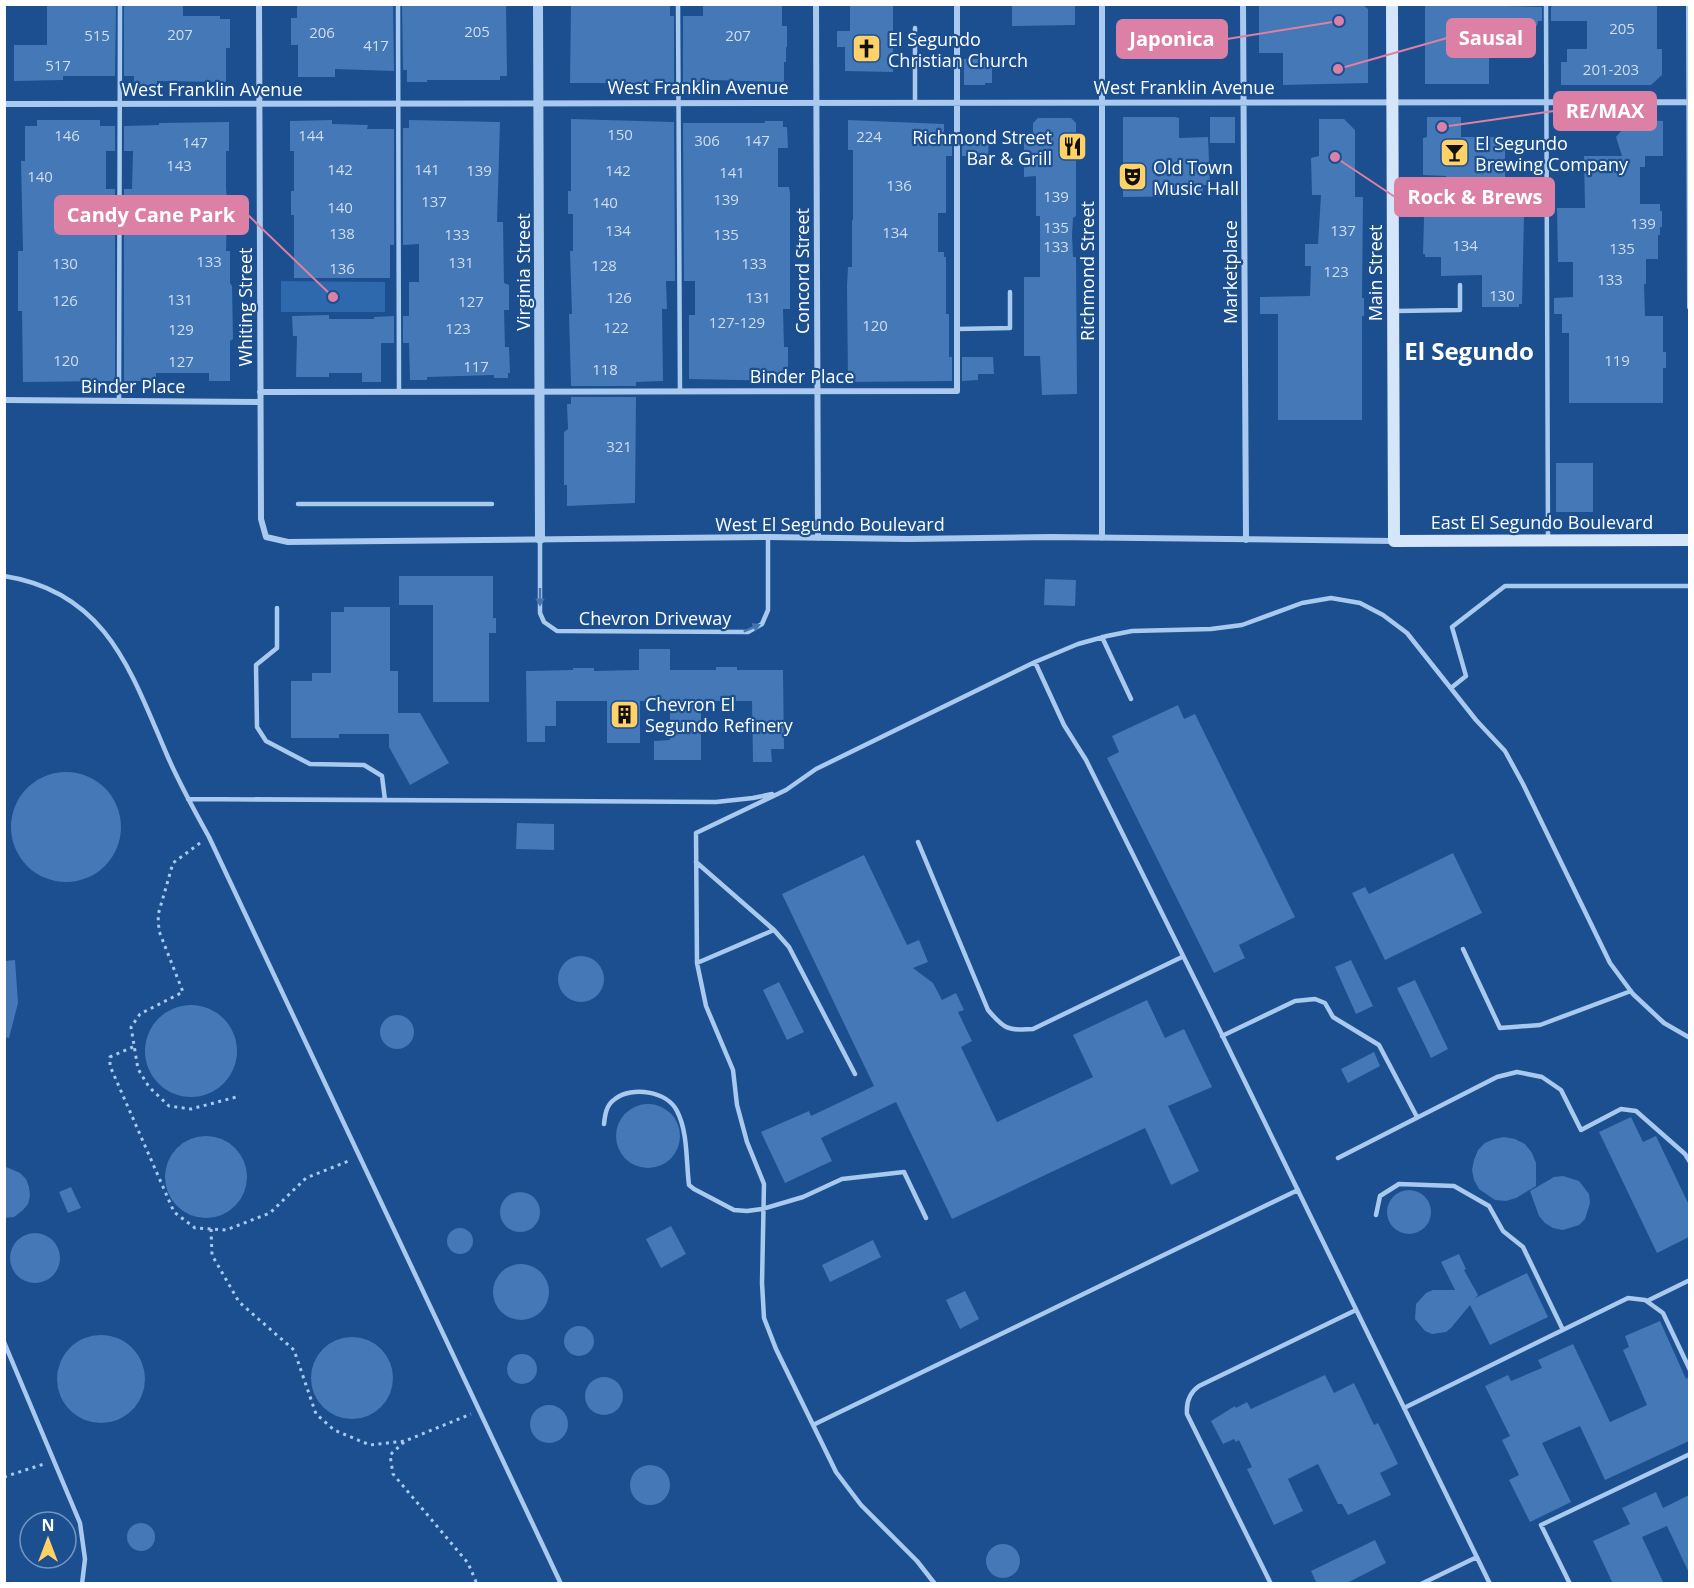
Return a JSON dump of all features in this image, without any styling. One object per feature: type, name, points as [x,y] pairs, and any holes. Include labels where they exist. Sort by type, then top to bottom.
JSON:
[{"type":"main road","name":"Main Street","points":[[1392,4],[1394,541]]},
{"type":"main road","name":"East El Segundo Boulevard","points":[[1394,541],[1689,540]]},
{"type":"street","name":"Whiting Street","points":[[259,4],[261,519],[266,537]]},
{"type":"street","name":"Virginia Street","points":[[538,4],[540,539]]},
{"type":"street","name":"Concord Street","points":[[816,4],[818,538]]},
{"type":"street","name":"Binder Place","points":[[260,392],[957,391],[957,4]]},
{"type":"street","name":"Richmond Street","points":[[1102,4],[1102,538]]},
{"type":"street","name":"Marketplace","points":[[1243,4],[1246,540]]},
{"type":"street","points":[[1689,4],[1689,307]]},
{"type":"street","name":"West Franklin Avenue","points":[[4,104],[1689,102]]},
{"type":"street","name":"Binder Place","points":[[4,400],[261,402]]},
{"type":"street","name":"West El Segundo Boulevard","points":[[266,537],[288,542],[768,537],[1394,541]]},
{"type":"lane","points":[[119,400],[120,4]]},
{"type":"lane","points":[[398,4],[399,392]]},
{"type":"lane","points":[[678,4],[680,392]]},
{"type":"lane","points":[[1546,4],[1548,540]]},
{"type":"lane","points":[[915,28],[915,102]]},
{"type":"lane","points":[[1393,311],[1460,310],[1460,285]]},
{"type":"lane","points":[[957,329],[1010,328],[1010,292]]},
{"type":"lane","points":[[298,504],[492,504]]},
{"type":"lane","name":"Chevron Driveway","points":[[540,539],[540,613],[544,622],[557,631],[748,632],[762,624],[768,610],[768,537]]},
{"type":"lane","points":[[4,576],[22,579],[51,589],[76,603],[116,646],[135,682],[188,799],[209,837],[561,1584]]},
{"type":"lane","points":[[1451,688],[1466,676],[1452,627],[1505,586],[1689,586]]},
{"type":"lane","points":[[935,1584],[917,1561],[861,1505],[836,1472],[776,1348],[764,1318],[762,1209],[764,1184],[747,1142],[737,1105],[733,1070],[706,1006],[698,963],[696,833],[786,790],[816,769],[1035,662],[1078,644],[1132,632],[1201,630],[1242,625],[1302,603],[1331,598],[1360,603],[1383,615],[1407,633],[1476,720],[1505,751],[1527,791],[1610,963],[1631,991],[1664,1023],[1689,1038]]},
{"type":"lane","points":[[277,608],[277,648],[256,665],[257,727],[266,741],[310,764],[364,765],[382,776],[385,800]]},
{"type":"lane","points":[[1102,637],[1131,699]]},
{"type":"lane","points":[[1035,662],[1064,725],[1086,760],[1145,877],[1182,957],[1490,1584]]},
{"type":"lane","points":[[188,799],[716,802],[753,798],[786,790]]},
{"type":"lane","points":[[918,842],[988,1010],[1000,1025],[1012,1031],[1033,1029],[1182,957]]},
{"type":"lane","points":[[696,862],[774,930],[789,947],[855,1074]]},
{"type":"lane","points":[[698,963],[774,930]]},
{"type":"lane","points":[[1463,949],[1500,1028],[1540,1025],[1631,991]]},
{"type":"lane","points":[[1222,1036],[1295,1001],[1315,999],[1324,1003],[1333,1017],[1379,1045],[1417,1118]]},
{"type":"lane","points":[[1338,1158],[1497,1077],[1517,1072],[1542,1077],[1561,1090],[1581,1130],[1621,1109],[1636,1111],[1685,1154],[1689,1162]]},
{"type":"lane","points":[[604,1124],[606,1109],[615,1099],[628,1093],[655,1094],[667,1099],[676,1110],[682,1127],[689,1185],[694,1190],[734,1210],[762,1209],[803,1197],[842,1179],[904,1172],[926,1218]]},
{"type":"lane","points":[[1376,1215],[1380,1196],[1399,1184],[1454,1186],[1489,1206],[1503,1231],[1523,1247],[1563,1330]]},
{"type":"lane","points":[[813,1425],[1298,1190]]},
{"type":"lane","points":[[1647,1301],[1689,1280]]},
{"type":"lane","points":[[1404,1408],[1628,1298],[1647,1301],[1663,1313],[1689,1370]]},
{"type":"lane","points":[[1271,1584],[1187,1414],[1188,1398],[1199,1386],[1356,1310]]},
{"type":"lane","points":[[4,1342],[80,1523],[85,1559],[82,1584]]},
{"type":"lane","points":[[1570,1584],[1541,1525],[1689,1454]]},
{"type":"lane","points":[[1421,1584],[1477,1557]]},
{"type":"path","points":[[209,837],[173,863],[159,915],[159,931],[183,992],[140,1014],[132,1027],[133,1047],[138,1069],[149,1087],[169,1106],[191,1109],[240,1096]]},
{"type":"path","points":[[133,1047],[110,1057],[110,1066],[174,1212],[195,1228],[226,1230],[270,1214],[306,1178],[360,1157]]},
{"type":"path","points":[[211,1229],[212,1255],[239,1302],[294,1350],[316,1414],[334,1430],[370,1445],[405,1441],[480,1410]]},
{"type":"path","points":[[405,1441],[390,1455],[393,1474],[468,1563],[477,1584]]},
{"type":"path","points":[[4,1477],[54,1460]]},
{"type":"shaded area","points":[[281,281],[385,282],[385,312],[281,312]]},
{"type":"building","points":[[47,4],[116,4],[115,76],[63,76],[63,80],[14,81],[14,45],[47,45]]},
{"type":"building","points":[[124,4],[183,4],[183,16],[220,16],[220,19],[230,19],[230,48],[226,48],[226,82],[157,81],[157,85],[134,85],[134,76],[124,76]]},
{"type":"building","points":[[297,4],[393,4],[394,71],[335,69],[335,77],[298,77],[298,45],[291,45],[291,18],[297,18]]},
{"type":"building","points":[[402,4],[506,4],[507,76],[500,76],[500,80],[407,82],[407,70],[403,70]]},
{"type":"building","points":[[571,4],[670,4],[670,16],[674,16],[674,83],[570,83]]},
{"type":"building","points":[[703,4],[782,4],[782,26],[787,26],[784,82],[710,80],[710,83],[683,83],[683,16],[703,16]]},
{"type":"building","points":[[850,4],[893,4],[893,72],[845,71],[845,47],[837,47],[837,31],[850,31]]},
{"type":"building","points":[[1263,4],[1362,4],[1368,9],[1368,83],[1283,85],[1283,53],[1259,53],[1259,6]]},
{"type":"building","points":[[1425,4],[1542,7],[1542,21],[1538,21],[1537,26],[1501,26],[1501,57],[1489,57],[1489,84],[1425,84]]},
{"type":"building","points":[[1563,4],[1657,4],[1657,49],[1662,49],[1662,75],[1651,85],[1561,85],[1561,62],[1567,62],[1567,49],[1587,49],[1587,21],[1551,21],[1551,7]]},
{"type":"building","points":[[1012,6],[1075,6],[1075,25],[1012,26]]},
{"type":"building","points":[[964,59],[992,59],[992,83],[964,85]]},
{"type":"building","points":[[1123,117],[1175,117],[1179,118],[1179,138],[1208,137],[1210,185],[1203,185],[1203,196],[1123,197]]},
{"type":"building","points":[[1210,117],[1235,117],[1235,143],[1210,143]]},
{"type":"building","points":[[1427,117],[1461,117],[1461,137],[1505,137],[1505,177],[1533,177],[1533,216],[1524,216],[1522,304],[1519,304],[1519,307],[1482,307],[1482,275],[1441,276],[1441,257],[1425,257],[1423,254],[1425,216],[1446,216],[1446,176],[1423,175],[1423,138],[1427,137]]},
{"type":"building","points":[[1038,118],[1071,118],[1076,123],[1076,216],[1073,218],[1072,235],[1073,257],[1076,257],[1077,394],[1042,395],[1040,356],[1024,356],[1024,277],[1040,277],[1040,216],[1036,216],[1036,176],[1024,177],[1024,139],[1033,139],[1033,123]]},
{"type":"building","points":[[571,119],[674,122],[675,281],[666,281],[667,309],[662,309],[663,381],[636,382],[636,386],[571,386],[569,314],[572,314],[570,251],[573,251],[573,214],[568,214],[568,191],[571,191]]},
{"type":"building","points":[[1319,119],[1344,119],[1355,130],[1355,197],[1363,197],[1362,420],[1278,420],[1278,314],[1260,314],[1260,297],[1310,296],[1311,266],[1305,266],[1305,244],[1318,244],[1321,195],[1312,195],[1311,158],[1319,156]]},
{"type":"building","points":[[1624,119],[1663,121],[1663,156],[1645,156],[1645,167],[1640,167],[1640,204],[1660,204],[1660,211],[1662,211],[1662,227],[1658,235],[1658,259],[1646,259],[1646,284],[1644,284],[1645,316],[1663,316],[1663,352],[1666,352],[1666,368],[1663,368],[1663,403],[1569,403],[1569,333],[1562,333],[1562,314],[1554,314],[1554,298],[1573,297],[1573,262],[1558,262],[1557,208],[1585,208],[1584,156],[1622,156],[1616,137],[1622,130]]},
{"type":"building","points":[[37,120],[100,120],[100,126],[115,126],[115,151],[106,151],[106,189],[115,189],[115,381],[23,382],[22,311],[18,311],[18,251],[23,251],[21,161],[25,161],[25,126],[37,126]]},
{"type":"building","points":[[332,120],[332,124],[368,125],[367,129],[394,129],[394,245],[390,245],[390,278],[294,278],[294,215],[291,215],[291,191],[294,191],[294,151],[290,151],[290,121]]},
{"type":"building","points":[[409,120],[500,122],[497,222],[503,222],[504,283],[509,285],[509,310],[504,310],[505,347],[509,347],[510,373],[508,373],[508,378],[494,378],[494,375],[427,377],[427,380],[410,380],[409,343],[403,343],[403,316],[409,316],[409,282],[419,282],[419,244],[403,245],[403,128],[409,128]]},
{"type":"building","points":[[848,120],[944,124],[944,137],[952,137],[952,156],[946,156],[946,213],[938,213],[938,252],[944,252],[944,257],[946,257],[946,314],[949,314],[949,357],[952,357],[952,381],[848,382],[847,286],[848,267],[852,267],[853,150],[848,150]]},
{"type":"building","points":[[765,121],[783,121],[783,127],[787,127],[788,148],[778,148],[778,187],[789,187],[790,194],[790,309],[783,309],[784,347],[788,347],[788,381],[689,379],[689,315],[695,315],[695,281],[684,281],[683,123],[765,123]]},
{"type":"building","points":[[229,122],[226,188],[230,213],[227,213],[226,251],[230,251],[230,283],[232,286],[233,339],[230,341],[230,381],[209,381],[209,373],[156,373],[156,379],[153,381],[124,381],[124,189],[132,189],[133,151],[124,151],[124,126]]},
{"type":"building","points":[[962,137],[989,138],[988,157],[962,156]]},
{"type":"building","points":[[329,315],[329,319],[374,319],[374,317],[394,316],[394,343],[381,343],[381,382],[362,382],[362,373],[329,373],[329,377],[296,377],[297,336],[293,336],[292,316]]},
{"type":"building","points":[[962,357],[993,357],[994,374],[978,374],[978,380],[962,381]]},
{"type":"building","points":[[571,397],[636,397],[635,503],[567,506],[567,485],[564,485],[564,432],[568,429],[567,404],[571,404]]},
{"type":"building","points":[[1556,463],[1593,463],[1593,512],[1556,512]]},
{"type":"building","points":[[399,576],[493,576],[493,618],[496,618],[496,633],[489,633],[489,702],[433,702],[433,605],[399,605]]},
{"type":"building","points":[[1045,579],[1076,580],[1075,606],[1044,605]]},
{"type":"building","points":[[344,607],[390,607],[390,671],[398,671],[398,713],[420,713],[449,763],[410,785],[389,747],[389,734],[339,734],[339,738],[291,738],[291,681],[312,681],[312,673],[331,673],[331,612],[344,612]]},
{"type":"building","name":"Chevron El Segundo Refinery","points":[[639,649],[670,649],[670,670],[716,670],[716,667],[737,667],[737,670],[783,670],[784,749],[771,749],[772,762],[753,762],[752,701],[701,701],[701,760],[654,760],[654,741],[670,740],[670,701],[640,701],[640,743],[607,743],[607,701],[556,701],[556,726],[545,726],[545,742],[527,742],[526,671],[573,670],[573,668],[594,668],[594,671],[639,670]]},
{"type":"building","points":[[1178,705],[1184,719],[1195,714],[1295,917],[1239,945],[1245,958],[1214,973],[1107,758],[1119,752],[1112,736]]},
{"type":"building","points":[[66,772],[87,777],[105,788],[116,806],[121,827],[116,848],[105,866],[87,877],[66,882],[45,877],[27,866],[16,848],[11,827],[16,806],[27,788],[45,777]]},
{"type":"building","points":[[517,823],[554,824],[554,850],[516,849]]},
{"type":"building","points":[[1453,853],[1482,913],[1385,960],[1352,893],[1365,887],[1369,894]]},
{"type":"building","points":[[864,855],[907,945],[919,940],[928,962],[913,968],[933,983],[942,1000],[956,993],[964,1010],[958,1012],[972,1041],[961,1047],[997,1122],[1093,1077],[1073,1035],[1147,1000],[1165,1038],[1184,1029],[1212,1087],[1168,1106],[1199,1171],[1171,1185],[1145,1128],[952,1219],[896,1102],[821,1138],[832,1161],[785,1183],[761,1132],[809,1111],[811,1116],[874,1086],[782,894]]},
{"type":"building","points":[[581,956],[597,963],[604,979],[597,995],[581,1002],[565,995],[558,979],[565,963]]},
{"type":"building","points":[[15,960],[18,1003],[9,1038],[4,1037],[4,961]]},
{"type":"building","points":[[1351,960],[1373,1006],[1356,1014],[1335,967]]},
{"type":"building","points":[[1415,980],[1448,1049],[1431,1058],[1397,988]]},
{"type":"building","points":[[779,982],[804,1032],[787,1040],[763,990]]},
{"type":"building","points":[[191,1005],[209,1008],[224,1018],[234,1033],[237,1051],[234,1069],[224,1084],[209,1094],[191,1097],[173,1094],[158,1084],[148,1069],[145,1051],[148,1033],[158,1018],[173,1008]]},
{"type":"building","points":[[397,1015],[409,1020],[414,1032],[409,1044],[397,1049],[385,1044],[380,1032],[385,1020]]},
{"type":"building","points":[[1374,1052],[1380,1066],[1348,1083],[1341,1069]]},
{"type":"building","points":[[648,1104],[666,1110],[674,1118],[680,1136],[674,1154],[666,1162],[648,1168],[630,1162],[622,1154],[616,1136],[622,1118],[630,1110]]},
{"type":"building","points":[[1631,1117],[1643,1142],[1656,1136],[1689,1205],[1689,1237],[1657,1253],[1599,1132]]},
{"type":"building","points":[[198,1136],[214,1136],[229,1143],[240,1154],[247,1169],[244,1193],[235,1206],[214,1218],[198,1218],[183,1211],[172,1200],[165,1185],[165,1169],[172,1154],[183,1143]]},
{"type":"building","points":[[1504,1137],[1525,1144],[1536,1163],[1536,1186],[1506,1201],[1495,1200],[1479,1189],[1472,1170],[1478,1150],[1485,1143]]},
{"type":"building","points":[[4,1166],[20,1173],[26,1179],[30,1196],[23,1210],[14,1217],[4,1218]]},
{"type":"building","points":[[1563,1176],[1579,1181],[1589,1194],[1590,1203],[1585,1219],[1579,1225],[1563,1230],[1553,1228],[1539,1216],[1530,1191],[1554,1177]]},
{"type":"building","points":[[71,1187],[81,1208],[68,1213],[59,1192]]},
{"type":"building","points":[[1409,1190],[1424,1197],[1431,1212],[1424,1227],[1409,1234],[1394,1227],[1387,1212],[1394,1197]]},
{"type":"building","points":[[520,1192],[534,1198],[540,1212],[534,1226],[520,1232],[506,1226],[500,1212],[506,1198]]},
{"type":"building","points":[[671,1226],[686,1254],[661,1268],[646,1239]]},
{"type":"building","points":[[460,1228],[469,1232],[473,1241],[469,1250],[460,1254],[451,1250],[447,1241],[451,1232]]},
{"type":"building","points":[[35,1233],[44,1235],[55,1244],[60,1258],[58,1267],[49,1278],[35,1283],[26,1281],[15,1272],[10,1258],[12,1249],[21,1238]]},
{"type":"building","points":[[873,1240],[881,1257],[830,1282],[822,1265]]},
{"type":"building","points":[[1459,1254],[1466,1269],[1464,1270],[1478,1295],[1475,1298],[1527,1273],[1548,1317],[1490,1345],[1470,1305],[1446,1332],[1432,1334],[1425,1331],[1415,1319],[1416,1304],[1426,1293],[1433,1290],[1455,1290],[1441,1262]]},
{"type":"building","points":[[515,1264],[527,1264],[537,1268],[545,1276],[549,1292],[545,1308],[537,1316],[527,1320],[515,1320],[505,1316],[497,1308],[493,1298],[493,1286],[497,1276],[505,1268]]},
{"type":"building","points":[[965,1291],[979,1319],[960,1329],[946,1300]]},
{"type":"building","points":[[1660,1321],[1686,1379],[1689,1377],[1689,1441],[1605,1480],[1580,1426],[1542,1443],[1571,1502],[1530,1522],[1509,1480],[1519,1475],[1502,1440],[1510,1436],[1485,1386],[1508,1375],[1511,1381],[1542,1368],[1538,1360],[1573,1344],[1610,1422],[1647,1405],[1623,1350],[1629,1347],[1625,1336]]},
{"type":"building","points":[[579,1326],[590,1330],[594,1341],[590,1352],[579,1356],[568,1352],[564,1341],[568,1330]]},
{"type":"building","points":[[101,1335],[126,1342],[138,1354],[145,1379],[138,1404],[126,1416],[101,1423],[76,1416],[64,1404],[57,1379],[64,1354],[76,1342]]},
{"type":"building","points":[[344,1337],[360,1337],[375,1344],[386,1355],[393,1370],[390,1394],[381,1407],[360,1419],[344,1419],[329,1412],[318,1401],[311,1386],[311,1370],[318,1355],[329,1344]]},
{"type":"building","points":[[522,1354],[533,1358],[537,1369],[533,1380],[522,1384],[511,1380],[507,1369],[511,1358]]},
{"type":"building","points":[[1325,1375],[1334,1393],[1354,1383],[1374,1425],[1378,1423],[1398,1464],[1380,1473],[1391,1495],[1348,1515],[1342,1504],[1338,1504],[1318,1464],[1288,1479],[1303,1511],[1274,1525],[1247,1469],[1252,1467],[1239,1440],[1236,1442],[1234,1439],[1223,1444],[1211,1421],[1235,1406],[1236,1408],[1247,1402],[1251,1409]]},
{"type":"building","points":[[604,1377],[611,1378],[617,1383],[622,1389],[622,1403],[617,1409],[611,1414],[604,1415],[597,1414],[591,1409],[586,1403],[585,1396],[586,1389],[591,1383],[597,1378]]},
{"type":"building","points":[[549,1405],[556,1406],[562,1411],[567,1417],[567,1431],[562,1437],[556,1442],[549,1443],[542,1442],[536,1437],[531,1431],[530,1424],[531,1417],[536,1411],[542,1406]]},
{"type":"building","points":[[650,1465],[658,1466],[664,1471],[669,1477],[669,1493],[664,1499],[658,1504],[650,1505],[642,1504],[636,1499],[631,1493],[630,1485],[631,1477],[636,1471],[642,1466]]},
{"type":"building","points":[[1656,1492],[1663,1508],[1689,1495],[1689,1573],[1667,1526],[1642,1537],[1664,1584],[1613,1584],[1593,1541],[1630,1524],[1622,1508]]},
{"type":"building","points":[[141,1523],[151,1527],[155,1537],[151,1547],[141,1551],[131,1547],[127,1537],[131,1527]]},
{"type":"building","points":[[1375,1540],[1386,1563],[1345,1584],[1317,1584],[1311,1571]]},
{"type":"building","points":[[1003,1544],[1015,1549],[1020,1561],[1015,1573],[1003,1578],[991,1573],[986,1561],[991,1549]]},
{"type":"place","name":"Japonica","points":[[1339,21]]},
{"type":"place","name":"El Segundo Christian Church","points":[[867,49]]},
{"type":"place","name":"Sausal","points":[[1338,69]]},
{"type":"place","name":"RE/MAX","points":[[1442,127]]},
{"type":"place","name":"Richmond Street Bar & Grill","points":[[1073,147]]},
{"type":"place","name":"El Segundo Brewing Company","points":[[1454,153]]},
{"type":"place","name":"Rock & Brews","points":[[1335,157]]},
{"type":"place","name":"Old Town Music Hall","points":[[1132,177]]},
{"type":"place","name":"Candy Cane Park","points":[[333,297]]},
{"type":"place","name":"Chevron El Segundo Refinery","points":[[624,714]]},
{"type":"district","name":"El Segundo","points":[[1469,350]]}]
